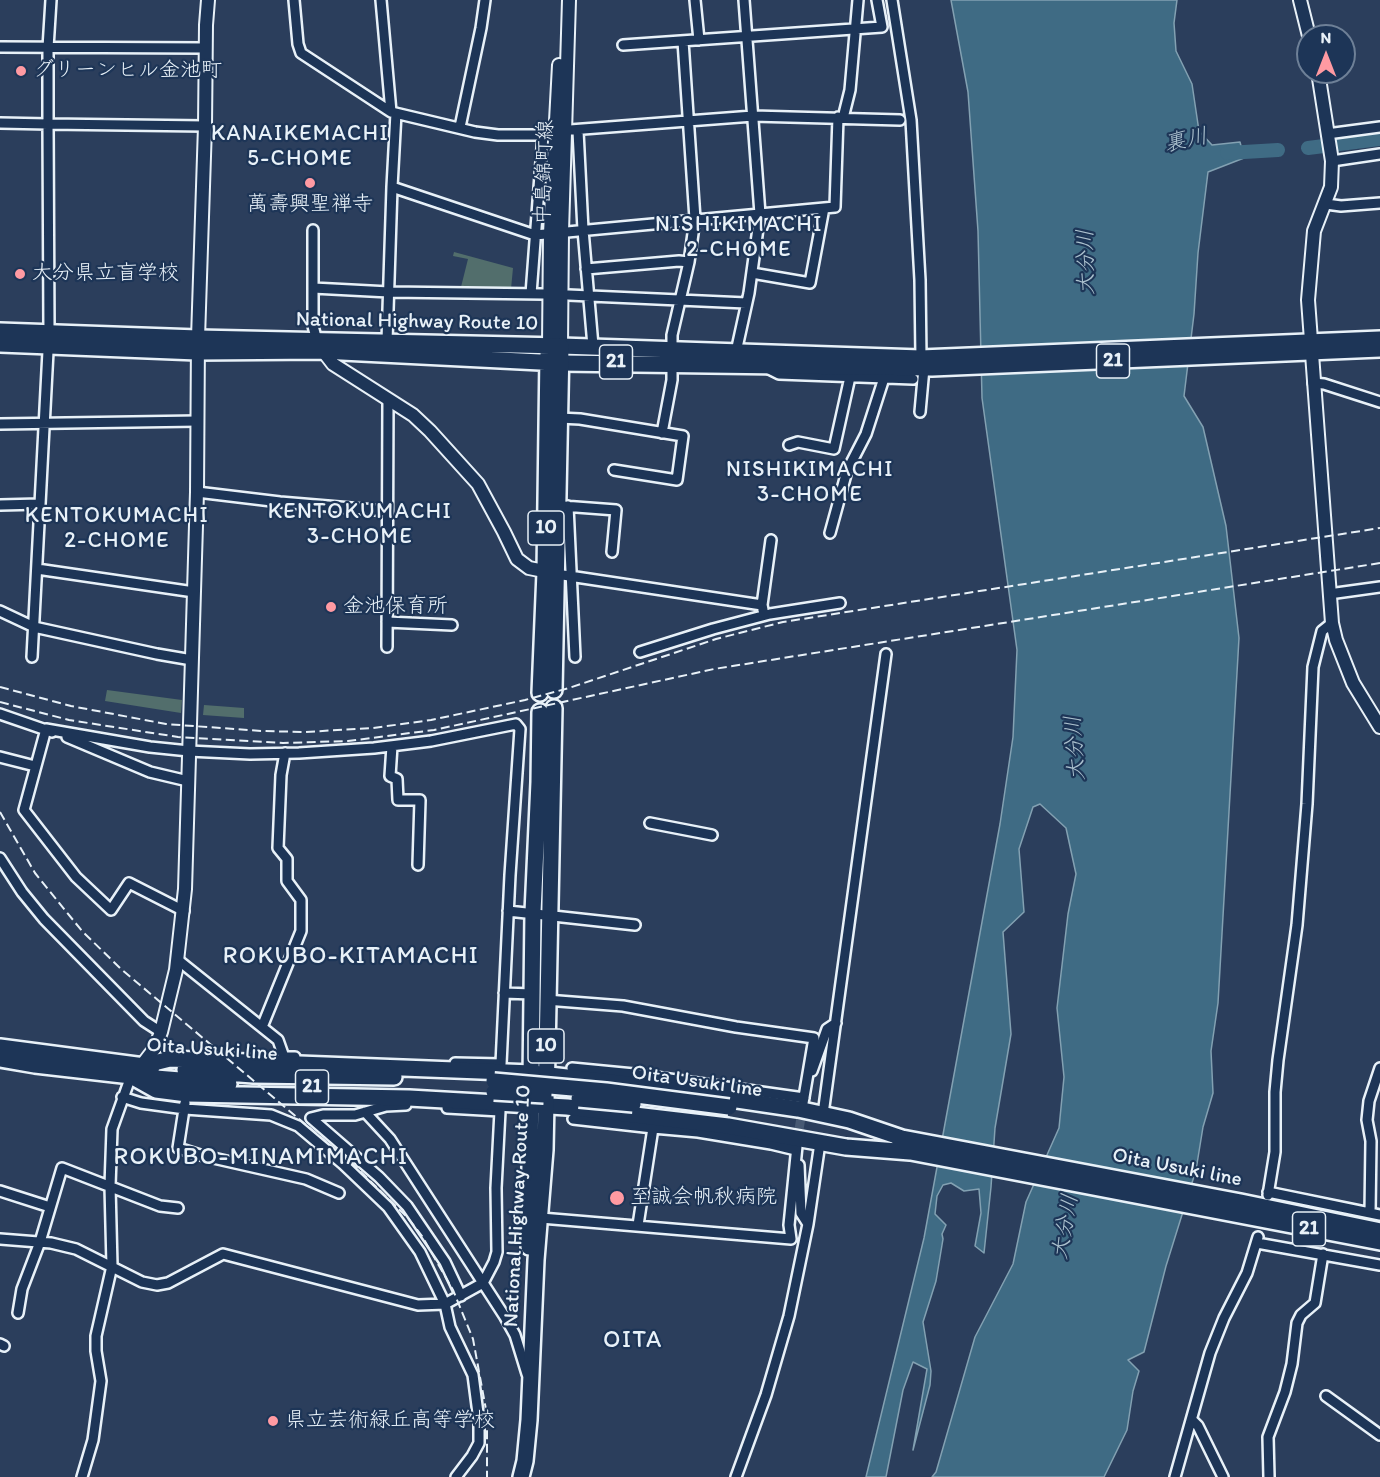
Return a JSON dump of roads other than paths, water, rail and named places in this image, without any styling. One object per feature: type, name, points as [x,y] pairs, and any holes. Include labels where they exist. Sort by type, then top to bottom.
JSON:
[{"type":"main road","name":"National Highway Route 10","points":[[0,331],[48,339],[197,345],[320,346],[554,362]]},
{"type":"main road","name":"National Highway Route 10","points":[[0,344],[48,339]]},
{"type":"main road","name":"21","points":[[1311,347],[1380,339]]},
{"type":"main road","name":"National Highway Route 10","points":[[320,346],[387,342],[555,345],[558,574]]},
{"type":"main road","name":"21","points":[[555,345],[593,346],[764,365],[924,366],[1295,347],[1380,349]]},
{"type":"main road","name":"21","points":[[554,362],[736,352],[924,366]]},
{"type":"main road","name":"National Highway Route 10","points":[[547,691],[563,506],[554,362]]},
{"type":"main road","name":"National Highway Route 10","points":[[530,1382],[528,1294],[539,1074],[539,997],[533,912],[539,782],[547,710],[549,914],[539,997]]},
{"type":"main road","name":"Oita Usuki line","points":[[0,1047],[136,1071],[252,1085],[401,1088],[494,1086],[602,1101],[729,1112],[826,1130]]},
{"type":"main road","name":"Oita Usuki line","points":[[0,1059],[35,1065],[136,1071]]},
{"type":"main road","points":[[908,1145],[826,1130],[649,1121],[538,1105],[409,1098],[186,1102],[156,1090],[136,1071],[170,1059],[329,1062],[638,1080],[730,1098],[826,1130],[908,1145]]},
{"type":"main road","name":"National Highway Route 10","points":[[521,1477],[529,1420],[536,1260],[541,1218],[538,1105]]},
{"type":"main road","name":"Oita Usuki line","points":[[908,1145],[1380,1232]]},
{"type":"main road","name":"Oita Usuki line","points":[[1240,1208],[1380,1242]]},
{"type":"street","points":[[32,657],[48,339],[48,48],[51,0]]},
{"type":"street","points":[[82,1477],[93,1440],[101,1381],[96,1336],[112,1266],[110,1186],[112,1129],[122,1097],[136,1071],[155,1048],[161,1032],[178,960],[184,911],[197,492],[197,345],[208,0]]},
{"type":"street","points":[[294,0],[298,44],[301,52],[394,112],[475,132],[498,135],[543,135],[567,131],[753,116],[900,120]]},
{"type":"street","points":[[381,0],[394,112],[387,342]]},
{"type":"street","points":[[460,127],[485,0]]},
{"type":"street","name":"中島錦町線","points":[[562,0],[567,131]]},
{"type":"street","name":"中島錦町線","points":[[555,345],[556,233],[567,131],[569,0]]},
{"type":"street","points":[[695,0],[699,40]]},
{"type":"street","points":[[736,352],[752,273],[760,214],[744,0]]},
{"type":"street","points":[[392,186],[536,235],[835,207],[840,118],[849,90],[858,0]]},
{"type":"street","points":[[623,45],[882,27],[878,0]]},
{"type":"street","points":[[892,0],[911,120],[924,366],[920,412]]},
{"type":"street","points":[[1300,0],[1306,24]]},
{"type":"street","points":[[662,433],[672,380],[672,356],[680,299],[689,262],[695,219],[683,41]]},
{"type":"street","points":[[0,46],[205,48]]},
{"type":"street","points":[[1320,84],[1329,146],[1331,187],[1314,231],[1308,300],[1329,594],[1336,640],[1353,683],[1380,727]]},
{"type":"street","points":[[0,123],[205,126]]},
{"type":"street","points":[[1329,146],[1380,127]]},
{"type":"street","points":[[567,131],[583,230],[593,346]]},
{"type":"street","points":[[531,294],[543,135]]},
{"type":"street","points":[[1329,146],[1380,154]]},
{"type":"street","points":[[1326,204],[1341,206],[1380,203]]},
{"type":"street","points":[[752,273],[810,283],[824,208]]},
{"type":"street","points":[[313,230],[313,326],[320,346]]},
{"type":"street","points":[[586,269],[689,262]]},
{"type":"street","points":[[313,288],[389,292],[544,294]]},
{"type":"street","points":[[568,295],[746,303]]},
{"type":"street","name":"10","points":[[320,346],[333,364],[413,415],[430,431],[478,484],[517,559],[529,568],[558,574]]},
{"type":"street","points":[[764,365],[779,374],[884,378],[924,366]]},
{"type":"street","points":[[789,445],[798,442],[834,449],[849,377]]},
{"type":"street","points":[[830,533],[847,471],[866,434],[884,378]]},
{"type":"street","points":[[1313,383],[1324,384],[1380,402]]},
{"type":"street","points":[[387,647],[388,399]]},
{"type":"street","points":[[559,418],[580,419],[683,436],[678,480],[614,470]]},
{"type":"street","points":[[0,424],[198,422]]},
{"type":"street","points":[[197,492],[387,511]]},
{"type":"street","points":[[0,505],[40,504]]},
{"type":"street","points":[[563,506],[616,510],[612,552]]},
{"type":"street","points":[[765,615],[762,604],[771,540]]},
{"type":"street","points":[[37,569],[194,592]]},
{"type":"street","points":[[575,657],[558,574],[762,604]]},
{"type":"street","points":[[1329,594],[1380,587]]},
{"type":"street","points":[[640,652],[765,615],[840,603]]},
{"type":"street","points":[[0,611],[34,627],[192,660]]},
{"type":"street","points":[[387,622],[452,625]]},
{"type":"street","points":[[1332,623],[1322,631],[1313,667],[1307,804],[1297,925],[1278,1060],[1275,1092],[1275,1152],[1268,1194],[1380,1215]]},
{"type":"street","points":[[736,1477],[766,1395],[796,1285],[826,1130],[836,1023],[886,654]]},
{"type":"street","points":[[0,714],[46,729],[150,772],[188,781]]},
{"type":"street","points":[[46,729],[189,751],[285,753],[392,746],[431,741],[516,724],[520,729],[501,1064],[329,1062],[284,1057],[278,1040],[178,960]]},
{"type":"street","points":[[46,729],[24,810],[91,893],[111,910],[129,883],[184,911]]},
{"type":"street","points":[[392,746],[390,776],[397,779],[398,800],[420,800],[418,865]]},
{"type":"street","points":[[262,1027],[301,931],[301,900],[287,881],[287,859],[278,848],[280,775],[285,753]]},
{"type":"street","points":[[0,757],[35,766]]},
{"type":"street","points":[[650,823],[712,835]]},
{"type":"street","points":[[0,858],[22,892],[44,919],[144,1021],[161,1032]]},
{"type":"street","points":[[508,911],[635,925]]},
{"type":"street","points":[[504,993],[623,1006],[736,1027],[814,1038],[803,1100],[638,1080],[572,1068]]},
{"type":"street","points":[[806,1078],[813,1069],[827,1029],[836,1023]]},
{"type":"street","points":[[1370,1213],[1375,1140],[1367,1120],[1369,1101],[1380,1068]]},
{"type":"street","points":[[122,1097],[141,1103],[186,1102],[271,1115],[298,1126],[344,1164],[388,1207],[420,1252],[445,1304],[450,1327],[473,1375],[480,1428],[479,1443],[476,1451],[456,1477]]},
{"type":"street","points":[[186,1102],[178,1148],[306,1179],[339,1193]]},
{"type":"street","points":[[0,1239],[40,1242],[76,1249],[142,1282],[157,1285],[168,1283],[223,1254],[418,1305],[445,1304],[461,1296],[483,1283],[491,1270],[497,1252],[496,1188],[500,1111],[401,1105],[386,1106],[355,1115],[311,1118],[379,1177],[407,1206],[440,1253],[461,1296]]},
{"type":"street","points":[[365,1112],[390,1139],[515,1335],[530,1382]]},
{"type":"street","points":[[573,1119],[649,1121],[796,1150]]},
{"type":"street","points":[[638,1225],[649,1121]]},
{"type":"street","points":[[541,1218],[791,1239],[789,1225],[797,1146],[801,1213],[808,1224]]},
{"type":"street","points":[[18,1313],[22,1289],[40,1242],[62,1168],[160,1206],[178,1208]]},
{"type":"street","points":[[0,1191],[50,1208]]},
{"type":"street","points":[[1175,1477],[1210,1353],[1224,1318],[1247,1274],[1258,1240],[1380,1265]]},
{"type":"street","points":[[1269,1477],[1268,1437],[1290,1373],[1297,1323],[1302,1315],[1316,1303],[1323,1254]]},
{"type":"street","points":[[1326,1396],[1380,1435]]},
{"type":"street","points":[[1192,1420],[1198,1426],[1223,1477]]},
{"type":"water","name":"大分川","points":[[951,0],[1177,0],[1174,23],[1176,51],[1192,84],[1199,131],[1212,145],[1240,142],[1244,158],[1208,172],[1184,396],[1203,427],[1226,526],[1239,638],[1218,1003],[1211,1051],[1213,1093],[1203,1127],[1196,1170],[1166,1266],[1144,1352],[1128,1360],[1139,1371],[1133,1391],[1127,1430],[1104,1477],[932,1477],[936,1472],[975,1337],[1013,1264],[1026,1202],[1059,1128],[1064,1077],[1057,1008],[1068,914],[1076,874],[1066,828],[1040,804],[1033,807],[1019,849],[1024,912],[1003,932],[1011,1034],[995,1128],[984,1253],[975,1246],[981,1213],[979,1189],[964,1191],[951,1183],[943,1185],[937,1196],[935,1214],[946,1225],[942,1234],[936,1281],[923,1322],[931,1371],[930,1385],[913,1450],[927,1369],[913,1362],[903,1390],[886,1477],[866,1477],[924,1238],[1000,824],[1013,737],[1017,650],[982,398],[978,231],[968,92]]},
{"type":"waterway","name":"裏川","points":[[1308,148],[1380,139]]},
{"type":"waterway","name":"裏川","points":[[1227,153],[1278,150]]},
{"type":"tunnel","points":[[797,1142],[803,1105]]},
{"type":"railway","points":[[0,687],[71,706],[166,724],[305,732],[373,728],[431,720],[525,700],[569,688],[716,639],[783,622],[1380,528]]},
{"type":"railway","points":[[0,702],[69,720],[178,737],[283,743],[348,741],[434,730],[714,669],[1380,563]]},
{"type":"railway","points":[[0,812],[35,873],[82,931],[121,969],[356,1167],[407,1217],[422,1236],[453,1290],[473,1339],[487,1415],[487,1477]]},
{"type":"place","name":"グリーンヒル金池町","points":[[21,71]]},
{"type":"place","name":"萬壽興聖禅寺","points":[[310,183]]},
{"type":"place","name":"大分県立盲学校","points":[[20,274]]},
{"type":"place","name":"金池保育所","points":[[331,607]]},
{"type":"place","name":"至誠会帆秋病院","points":[[617,1198]]},
{"type":"place","name":"県立芸術緑丘高等学校","points":[[273,1421]]},
{"type":"district","name":"KANAIKEMACHI 5-CHOME","points":[[300,146]]},
{"type":"district","name":"NISHIKIMACHI 2-CHOME","points":[[739,238]]},
{"type":"district","name":"NISHIKIMACHI 3-CHOME","points":[[810,482]]},
{"type":"district","name":"KENTOKUMACHI 3-CHOME","points":[[360,524]]},
{"type":"district","name":"KENTOKUMACHI 2-CHOME","points":[[117,528]]},
{"type":"district","name":"ROKUBO-KITAMACHI","points":[[351,957]]},
{"type":"district","name":"ROKUBO-MINAMIMACHI","points":[[261,1158]]},
{"type":"district","name":"OITA","points":[[633,1341]]}]
